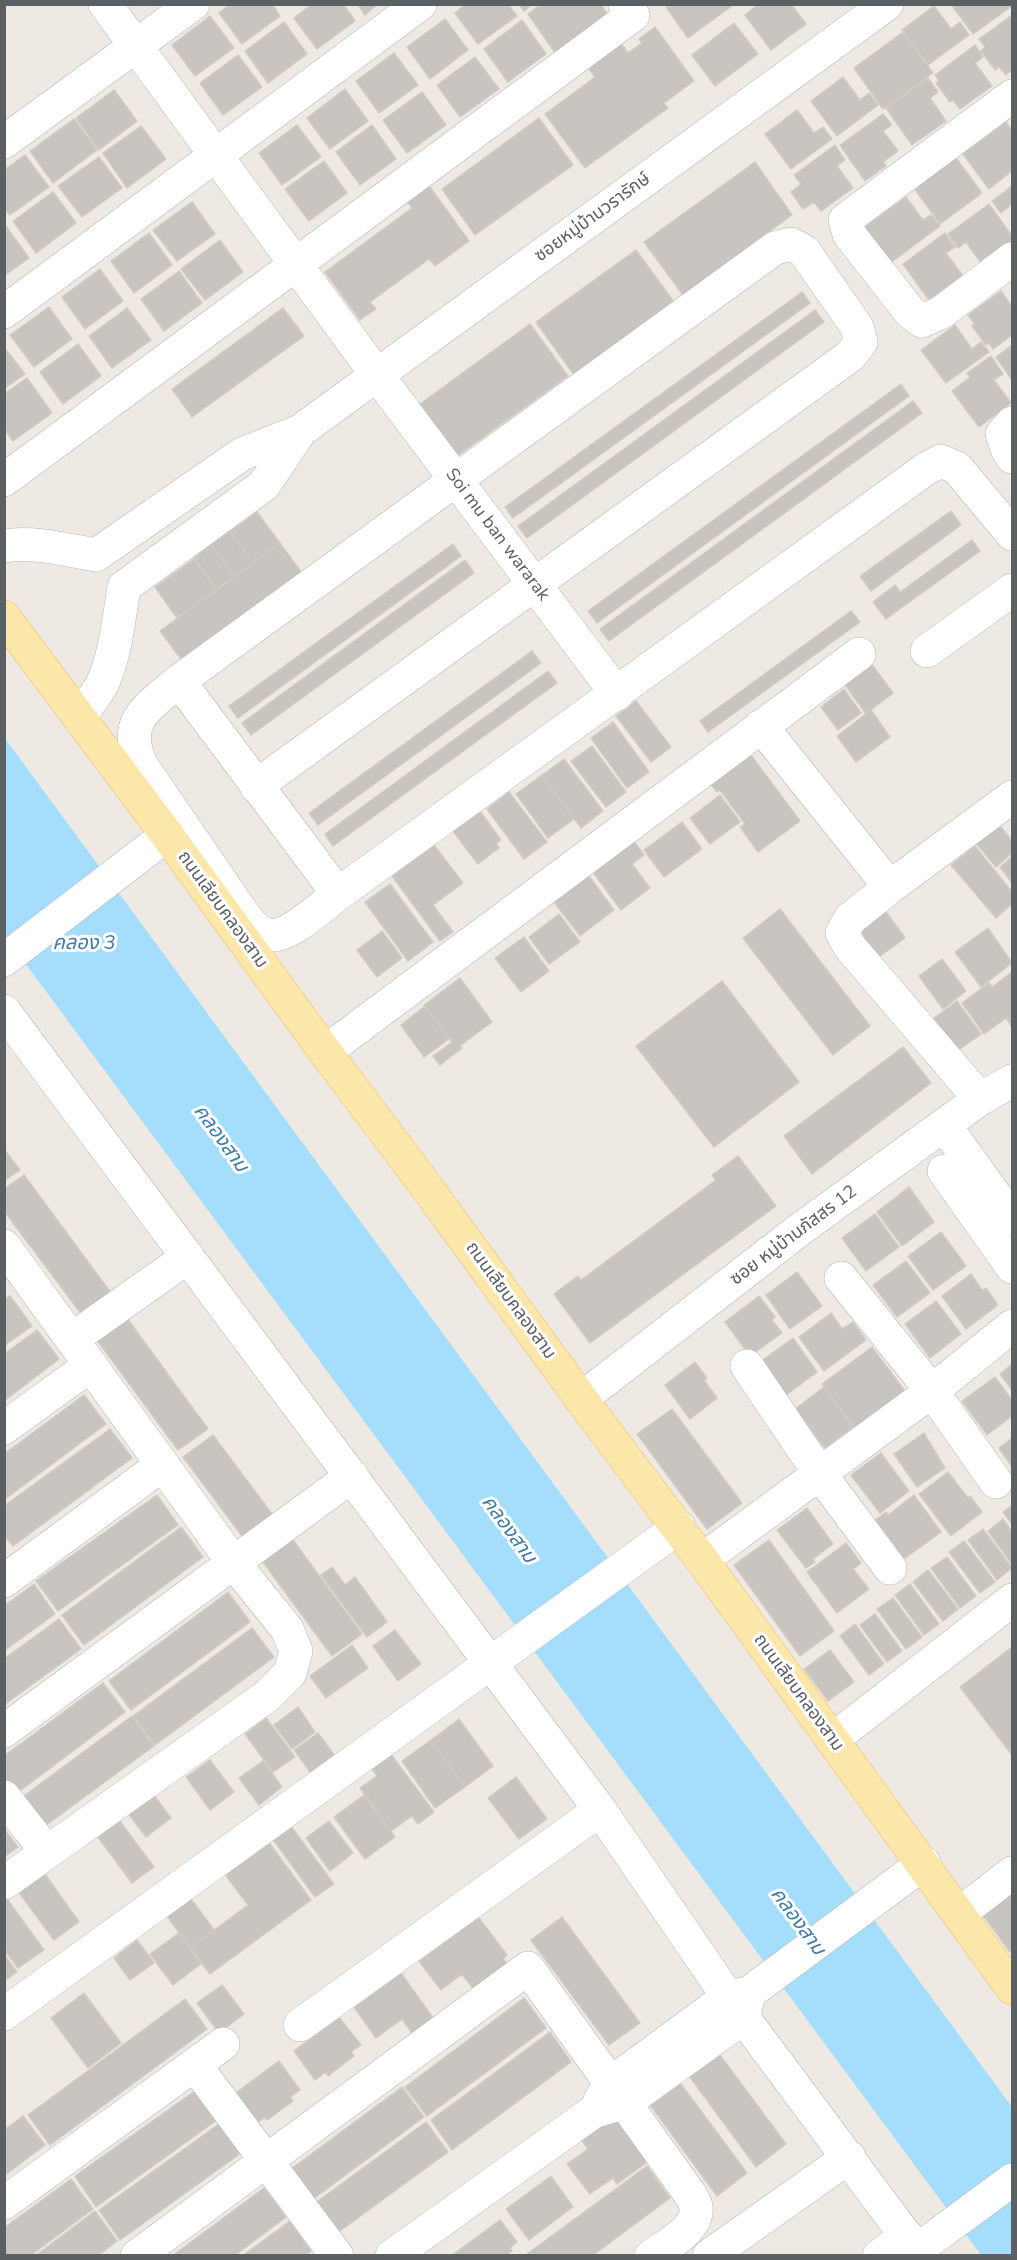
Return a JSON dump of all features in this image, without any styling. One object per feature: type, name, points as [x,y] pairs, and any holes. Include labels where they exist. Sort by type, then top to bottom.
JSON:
[{"type":"main road","name":"ถนนเลียบคลองสาม","points":[[4,616],[168,835],[325,1052],[426,1185],[581,1400],[679,1527],[832,1740],[924,1863],[1012,1988]]},
{"type":"street","name":"Soi mu ban wararak","points":[[105,4],[377,375],[617,694]]},
{"type":"street","points":[[4,142],[193,4]]},
{"type":"street","points":[[4,312],[420,4]]},
{"type":"street","points":[[4,480],[633,15],[625,4]]},
{"type":"street","name":"ซอยหมู่บ้านวรารักษ์","points":[[300,431],[887,4]]},
{"type":"street","points":[[1012,96],[845,220],[849,234],[910,312],[922,321],[942,312],[1012,259]]},
{"type":"street","points":[[256,786],[850,356],[861,342],[857,327],[804,252],[791,244],[776,248],[179,681],[146,710],[133,732],[134,750],[142,766],[246,918],[255,928],[268,935],[280,935],[297,926],[927,468],[941,461],[957,468],[1012,534]]},
{"type":"street","points":[[1012,423],[1002,434],[1012,457]]},
{"type":"street","points":[[4,546],[56,548],[96,555],[242,454],[300,431]]},
{"type":"street","points":[[81,721],[83,711],[104,682],[114,646],[124,587],[264,484],[300,431]]},
{"type":"street","points":[[927,651],[1012,590]]},
{"type":"street","points":[[325,1052],[859,654]]},
{"type":"street","points":[[179,681],[338,894]]},
{"type":"street","points":[[761,726],[890,887]]},
{"type":"street","points":[[980,1100],[850,947],[842,933],[850,919],[890,887],[1012,797]]},
{"type":"street","points":[[4,960],[168,835]]},
{"type":"street","points":[[4,1011],[352,1476],[501,1656],[600,1810],[745,1999],[849,2157],[915,2247]]},
{"type":"street","name":"ซอย หมู่บ้านภัสสร 12","points":[[581,1400],[798,1230],[980,1100],[1012,1081]]},
{"type":"street","points":[[945,1126],[1012,1219]]},
{"type":"street","points":[[944,1172],[1012,1267]]},
{"type":"street","points":[[72,1339],[188,1257]]},
{"type":"street","points":[[4,1883],[267,1696],[290,1673],[296,1652],[287,1629],[233,1562],[72,1339],[9,1261]]},
{"type":"street","points":[[841,1278],[932,1391],[996,1482]]},
{"type":"street","points":[[702,1560],[932,1391],[1012,1326]]},
{"type":"street","points":[[4,1428],[91,1365]]},
{"type":"street","points":[[747,1366],[820,1474],[890,1568]]},
{"type":"street","points":[[4,1581],[162,1465]]},
{"type":"street","points":[[4,1731],[352,1476]]},
{"type":"street","points":[[4,2014],[679,1527]]},
{"type":"street","points":[[832,1740],[1012,1600]]},
{"type":"street","points":[[4,1797],[47,1852]]},
{"type":"street","points":[[300,2025],[600,1810]]},
{"type":"street","points":[[392,2256],[745,1999],[872,1900],[924,1863]]},
{"type":"street","points":[[959,1914],[1012,1873]]},
{"type":"street","points":[[137,2256],[528,1968],[690,2194],[696,2206],[694,2222],[651,2256]]},
{"type":"street","points":[[4,2202],[223,2044]]},
{"type":"street","points":[[195,2065],[337,2256]]},
{"type":"street","points":[[709,2256],[849,2157]]},
{"type":"street","points":[[879,2256],[915,2247],[948,2228],[1012,2180]]},
{"type":"water","name":"คลอง 3","points":[[4,737],[1012,2107],[1012,2255],[981,2255],[5,936]]},
{"type":"building","points":[[230,4],[272,4],[280,16],[242,44],[219,13]]},
{"type":"building","points":[[312,4],[343,4],[355,21],[317,49],[294,18]]},
{"type":"building","points":[[357,4],[378,4],[365,15]]},
{"type":"building","points":[[466,4],[508,4],[517,16],[478,44],[455,13]]},
{"type":"building","points":[[519,4],[533,4],[524,11]]},
{"type":"building","points":[[541,4],[600,4],[609,16],[556,54],[528,14]]},
{"type":"building","points":[[669,4],[733,5],[688,38],[666,7]]},
{"type":"building","points":[[759,4],[791,4],[806,24],[771,50],[745,15]]},
{"type":"building","points":[[951,4],[1012,4],[1012,6],[973,34]]},
{"type":"building","points":[[934,6],[951,29],[960,22],[969,35],[928,65],[902,30]]},
{"type":"building","points":[[1012,15],[1012,70],[1006,75],[999,67],[995,70],[981,51],[985,47],[979,39]]},
{"type":"building","points":[[210,16],[234,48],[195,76],[172,45]]},
{"type":"building","points":[[445,19],[468,50],[430,79],[407,47]]},
{"type":"building","points":[[522,20],[546,54],[508,82],[484,49]]},
{"type":"building","points":[[284,22],[307,54],[268,83],[245,51]]},
{"type":"building","points":[[734,23],[758,54],[715,86],[692,55]]},
{"type":"building","points":[[655,27],[694,81],[664,103],[668,108],[585,168],[545,114],[595,77],[587,66],[620,42],[628,53],[642,43],[639,39]]},
{"type":"building","points":[[903,32],[933,73],[883,109],[854,68]]},
{"type":"building","points":[[975,45],[983,57],[975,63],[992,86],[960,109],[953,100],[950,102],[936,83],[939,81],[935,75]]},
{"type":"building","points":[[394,53],[418,85],[379,113],[356,81]]},
{"type":"building","points":[[238,55],[262,87],[223,115],[200,83]]},
{"type":"building","points":[[475,57],[499,89],[460,117],[437,85]]},
{"type":"building","points":[[843,77],[860,100],[869,93],[878,105],[837,136],[811,101]]},
{"type":"building","points":[[928,78],[938,92],[930,98],[946,121],[912,145],[886,108]]},
{"type":"building","points":[[345,89],[368,121],[330,149],[307,118]]},
{"type":"building","points":[[114,90],[137,121],[99,150],[76,118]]},
{"type":"building","points":[[422,92],[446,125],[407,153],[383,120]]},
{"type":"building","points":[[797,110],[814,133],[823,127],[832,139],[791,169],[765,134]]},
{"type":"building","points":[[883,114],[892,125],[883,131],[898,151],[883,162],[886,166],[865,181],[840,145]]},
{"type":"building","points":[[539,118],[573,165],[475,235],[442,189]]},
{"type":"building","points":[[74,119],[97,150],[53,183],[30,151]]},
{"type":"building","points":[[1006,122],[1012,131],[1012,171],[989,189],[963,154]]},
{"type":"building","points":[[297,125],[321,157],[282,185],[259,153]]},
{"type":"building","points":[[372,125],[396,159],[360,185],[336,152]]},
{"type":"building","points":[[141,126],[166,159],[127,188],[103,153]]},
{"type":"building","points":[[835,145],[845,160],[837,166],[853,188],[821,211],[814,202],[803,209],[791,192],[801,184],[794,175]]},
{"type":"building","points":[[25,155],[49,187],[10,215],[4,208],[4,170]]},
{"type":"building","points":[[99,157],[122,188],[82,217],[58,186]]},
{"type":"building","points":[[956,158],[982,193],[940,224],[914,188]]},
{"type":"building","points":[[324,161],[347,193],[309,221],[285,189]]},
{"type":"building","points":[[755,162],[792,215],[683,295],[644,242]]},
{"type":"building","points":[[425,180],[469,241],[435,266],[429,259],[370,302],[376,309],[360,320],[325,272],[412,208],[403,196]]},
{"type":"building","points":[[1012,186],[1012,204],[1001,213],[992,201]]},
{"type":"building","points":[[53,192],[76,223],[36,253],[13,221]]},
{"type":"building","points":[[906,197],[923,220],[931,215],[940,226],[889,264],[862,229]]},
{"type":"building","points":[[192,202],[215,234],[177,261],[153,230]]},
{"type":"building","points":[[989,204],[1012,236],[1012,240],[981,263],[966,242],[958,248],[948,234]]},
{"type":"building","points":[[6,226],[29,258],[4,276],[4,228]]},
{"type":"building","points":[[149,233],[172,265],[134,293],[111,261]]},
{"type":"building","points":[[945,233],[955,247],[946,253],[963,276],[929,300],[903,264]]},
{"type":"building","points":[[220,240],[243,272],[205,300],[181,269]]},
{"type":"building","points":[[636,250],[674,302],[574,375],[536,322]]},
{"type":"building","points":[[100,269],[123,301],[85,329],[62,297]]},
{"type":"building","points":[[179,271],[202,303],[164,331],[141,299]]},
{"type":"building","points":[[1001,291],[1012,307],[1012,335],[993,349],[989,343],[986,345],[972,326],[975,324],[968,315]]},
{"type":"building","points":[[802,292],[810,303],[513,518],[505,507]]},
{"type":"building","points":[[49,307],[72,339],[34,367],[10,335]]},
{"type":"building","points":[[127,308],[151,340],[112,368],[89,336]]},
{"type":"building","points":[[283,308],[304,336],[192,417],[172,389]]},
{"type":"building","points":[[815,310],[824,322],[527,538],[518,526]]},
{"type":"building","points":[[530,324],[568,376],[457,456],[420,404]]},
{"type":"building","points":[[955,325],[972,349],[981,342],[989,352],[946,383],[921,350]]},
{"type":"building","points":[[78,344],[101,376],[63,404],[40,372]]},
{"type":"building","points":[[1012,345],[1012,380],[996,357]]},
{"type":"building","points":[[4,347],[25,374],[4,389]]},
{"type":"building","points":[[991,356],[1003,374],[994,380],[1011,403],[979,427],[952,391],[970,377],[967,373]]},
{"type":"building","points":[[27,378],[52,413],[13,441],[4,429],[4,394]]},
{"type":"building","points":[[901,384],[909,396],[597,623],[588,611]]},
{"type":"building","points":[[913,401],[922,413],[609,641],[600,629]]},
{"type":"building","points":[[951,511],[961,525],[871,591],[860,576]]},
{"type":"building","points":[[257,512],[280,543],[253,563],[230,531]]},
{"type":"building","points":[[230,531],[253,563],[234,577],[211,545]]},
{"type":"building","points":[[972,540],[980,551],[886,619],[873,602],[895,585],[900,592]]},
{"type":"building","points":[[280,543],[301,572],[181,659],[160,631]]},
{"type":"building","points":[[453,544],[461,556],[238,718],[229,706]]},
{"type":"building","points":[[211,545],[234,577],[217,590],[194,558]]},
{"type":"building","points":[[194,559],[217,590],[177,618],[155,587]]},
{"type":"building","points":[[465,560],[474,573],[251,735],[242,723]]},
{"type":"building","points":[[851,611],[860,622],[708,732],[700,721]]},
{"type":"building","points":[[532,651],[541,663],[318,825],[309,813]]},
{"type":"building","points":[[867,658],[893,693],[866,714],[840,678]]},
{"type":"building","points":[[548,671],[557,683],[333,846],[325,834]]},
{"type":"building","points":[[844,689],[861,713],[838,730],[821,707]]},
{"type":"building","points":[[636,701],[671,747],[651,762],[616,716]]},
{"type":"building","points":[[871,710],[890,737],[856,762],[837,736]]},
{"type":"building","points":[[613,722],[649,772],[627,788],[591,738]]},
{"type":"building","points":[[742,743],[800,821],[758,852],[740,827],[745,824],[720,790],[717,792],[702,773]]},
{"type":"building","points":[[592,746],[626,792],[606,807],[571,761]]},
{"type":"building","points":[[564,759],[603,811],[581,828],[542,775]]},
{"type":"building","points":[[542,775],[574,819],[548,838],[516,794]]},
{"type":"building","points":[[509,792],[547,842],[524,859],[487,809]]},
{"type":"building","points":[[720,795],[740,822],[710,844],[690,818]]},
{"type":"building","points":[[479,810],[501,840],[496,844],[499,848],[478,864],[452,830]]},
{"type":"building","points":[[993,817],[1012,841],[1012,853],[996,867],[970,836]]},
{"type":"building","points":[[682,822],[702,849],[664,877],[644,850]]},
{"type":"building","points":[[628,833],[644,855],[632,864],[650,888],[621,910],[587,864]]},
{"type":"building","points":[[434,845],[463,883],[433,905],[453,932],[440,941],[392,876]]},
{"type":"building","points":[[975,846],[1012,892],[1012,904],[996,918],[951,865]]},
{"type":"building","points":[[1012,857],[1012,883],[1000,867]]},
{"type":"building","points":[[583,868],[614,910],[580,936],[548,894]]},
{"type":"building","points":[[390,884],[433,942],[408,961],[365,902]]},
{"type":"building","points":[[780,909],[870,1026],[833,1055],[743,938]]},
{"type":"building","points":[[884,909],[905,938],[872,962],[851,933]]},
{"type":"building","points":[[559,914],[580,942],[549,964],[529,937]]},
{"type":"building","points":[[988,928],[1012,963],[981,987],[955,952]]},
{"type":"building","points":[[382,931],[402,958],[377,977],[357,950]]},
{"type":"building","points":[[524,937],[549,971],[521,992],[495,958]]},
{"type":"building","points":[[942,959],[966,991],[943,1009],[919,976]]},
{"type":"building","points":[[1012,972],[1012,1027],[1006,1018],[984,1034],[962,1003],[989,983],[992,987]]},
{"type":"building","points":[[460,978],[492,1022],[460,1046],[462,1048],[440,1065],[433,1056],[452,1042],[424,1005]]},
{"type":"building","points":[[722,981],[799,1082],[714,1147],[636,1046]]},
{"type":"building","points":[[957,1001],[981,1034],[957,1051],[933,1019]]},
{"type":"building","points":[[425,1006],[449,1039],[424,1057],[401,1025]]},
{"type":"building","points":[[903,1047],[931,1083],[812,1174],[784,1136]]},
{"type":"building","points":[[4,1149],[20,1170],[4,1181]]},
{"type":"building","points":[[738,1156],[776,1206],[590,1343],[554,1294],[578,1276],[581,1280],[716,1180],[712,1175]]},
{"type":"building","points":[[24,1175],[111,1293],[82,1315],[4,1211],[4,1189]]},
{"type":"building","points":[[909,1187],[934,1222],[902,1246],[877,1212]]},
{"type":"building","points":[[875,1214],[899,1247],[866,1271],[842,1238]]},
{"type":"building","points":[[941,1232],[966,1266],[933,1290],[908,1256]]},
{"type":"building","points":[[906,1261],[930,1293],[897,1317],[873,1285]]},
{"type":"building","points":[[797,1272],[822,1306],[790,1329],[766,1295]]},
{"type":"building","points":[[971,1274],[983,1291],[986,1288],[998,1305],[966,1329],[942,1296]]},
{"type":"building","points":[[10,1296],[32,1326],[4,1346],[4,1300]]},
{"type":"building","points":[[759,1296],[775,1317],[772,1320],[782,1333],[750,1356],[725,1322]]},
{"type":"building","points":[[936,1301],[961,1334],[930,1358],[905,1324]]},
{"type":"building","points":[[121,1310],[208,1429],[178,1450],[91,1332]]},
{"type":"building","points":[[831,1313],[842,1329],[853,1322],[866,1340],[824,1371],[799,1337]]},
{"type":"building","points":[[37,1330],[59,1359],[4,1401],[4,1354]]},
{"type":"building","points":[[793,1338],[817,1372],[785,1396],[760,1362]]},
{"type":"building","points":[[872,1347],[907,1394],[857,1431],[822,1384]]},
{"type":"building","points":[[695,1362],[707,1378],[704,1380],[717,1398],[690,1419],[665,1385]]},
{"type":"building","points":[[1012,1364],[1012,1390],[1000,1374]]},
{"type":"building","points":[[995,1377],[1012,1400],[1012,1416],[987,1435],[962,1401]]},
{"type":"building","points":[[824,1387],[853,1427],[825,1448],[795,1409]]},
{"type":"building","points":[[84,1395],[106,1424],[4,1500],[4,1454]]},
{"type":"building","points":[[672,1409],[742,1503],[707,1529],[637,1434]]},
{"type":"building","points":[[110,1429],[132,1458],[13,1546],[4,1535],[4,1506]]},
{"type":"building","points":[[924,1433],[945,1468],[917,1487],[894,1454]]},
{"type":"building","points":[[213,1435],[272,1514],[242,1536],[183,1457]]},
{"type":"building","points":[[1012,1438],[1012,1467],[999,1448]]},
{"type":"building","points":[[881,1453],[909,1491],[880,1513],[851,1475]]},
{"type":"building","points":[[948,1472],[982,1512],[951,1536],[919,1494]]},
{"type":"building","points":[[157,1495],[178,1525],[58,1611],[36,1581]]},
{"type":"building","points":[[914,1495],[941,1532],[904,1559],[875,1520],[886,1512],[888,1515]]},
{"type":"building","points":[[1012,1505],[1012,1524],[1003,1512]]},
{"type":"building","points":[[807,1508],[833,1544],[813,1559],[815,1562],[806,1568],[777,1530]]},
{"type":"building","points":[[1003,1519],[1012,1532],[1012,1564],[988,1531]]},
{"type":"building","points":[[181,1527],[203,1557],[84,1645],[62,1615]]},
{"type":"building","points":[[983,1529],[1012,1568],[997,1580],[968,1540]]},
{"type":"building","points":[[290,1536],[362,1634],[332,1656],[260,1558]]},
{"type":"building","points":[[769,1540],[834,1631],[800,1656],[734,1565]]},
{"type":"building","points":[[964,1541],[995,1582],[980,1593],[949,1552]]},
{"type":"building","points":[[846,1543],[861,1563],[853,1569],[869,1589],[837,1613],[807,1572]]},
{"type":"building","points":[[947,1557],[976,1596],[960,1608],[931,1568]]},
{"type":"building","points":[[332,1567],[345,1585],[355,1577],[387,1622],[367,1637],[321,1575]]},
{"type":"building","points":[[928,1570],[958,1609],[943,1621],[913,1582]]},
{"type":"building","points":[[34,1584],[55,1614],[4,1651],[4,1606]]},
{"type":"building","points":[[910,1584],[939,1624],[924,1635],[895,1595]]},
{"type":"building","points":[[228,1592],[250,1622],[131,1710],[109,1681]]},
{"type":"building","points":[[893,1598],[922,1637],[906,1649],[877,1609]]},
{"type":"building","points":[[875,1614],[902,1651],[887,1662],[860,1625]]},
{"type":"building","points":[[59,1619],[81,1649],[4,1705],[4,1659]]},
{"type":"building","points":[[855,1624],[884,1664],[869,1675],[840,1636]]},
{"type":"building","points":[[252,1628],[274,1657],[155,1745],[133,1716]]},
{"type":"building","points":[[395,1630],[421,1664],[398,1681],[373,1646]]},
{"type":"building","points":[[352,1645],[368,1668],[326,1698],[310,1676]]},
{"type":"building","points":[[1012,1647],[1012,1755],[960,1687]]},
{"type":"building","points":[[830,1650],[854,1682],[828,1701],[804,1669]]},
{"type":"building","points":[[103,1683],[125,1712],[9,1799],[4,1793],[4,1756]]},
{"type":"building","points":[[298,1707],[315,1732],[292,1749],[274,1725]]},
{"type":"building","points":[[132,1716],[154,1746],[34,1834],[13,1804]]},
{"type":"building","points":[[266,1718],[295,1757],[273,1772],[245,1734]]},
{"type":"building","points":[[459,1719],[493,1766],[465,1787],[431,1740]]},
{"type":"building","points":[[318,1733],[340,1763],[311,1773],[294,1750]]},
{"type":"building","points":[[431,1740],[465,1787],[435,1808],[402,1761]]},
{"type":"building","points":[[390,1753],[434,1812],[418,1824],[412,1816],[391,1831],[360,1788],[377,1776],[371,1767]]},
{"type":"building","points":[[210,1760],[234,1792],[210,1810],[186,1777]]},
{"type":"building","points":[[263,1761],[282,1787],[259,1805],[239,1778]]},
{"type":"building","points":[[516,1777],[547,1819],[519,1839],[488,1798]]},
{"type":"building","points":[[153,1794],[171,1818],[146,1837],[128,1813]]},
{"type":"building","points":[[364,1795],[395,1837],[365,1859],[334,1817]]},
{"type":"building","points":[[119,1820],[154,1867],[132,1883],[97,1836]]},
{"type":"building","points":[[287,1821],[334,1884],[315,1897],[269,1834]]},
{"type":"building","points":[[329,1821],[353,1853],[330,1871],[306,1838]]},
{"type":"building","points":[[4,1829],[18,1847],[4,1857]]},
{"type":"building","points":[[265,1837],[311,1900],[210,1974],[190,1948],[248,1905],[221,1869]]},
{"type":"building","points":[[43,1871],[79,1922],[54,1940],[17,1890]]},
{"type":"building","points":[[1012,1885],[1012,1950],[1010,1952],[979,1910]]},
{"type":"building","points":[[189,1896],[214,1930],[190,1948],[165,1913]]},
{"type":"building","points":[[7,1899],[44,1950],[18,1968],[4,1949],[4,1901]]},
{"type":"building","points":[[470,1906],[507,1955],[503,1959],[509,1966],[475,1991],[462,1974],[441,1990],[419,1961],[460,1931]]},
{"type":"building","points":[[562,1917],[640,2023],[609,2045],[531,1940]]},
{"type":"building","points":[[179,1933],[201,1964],[173,1985],[150,1954]]},
{"type":"building","points":[[137,1940],[154,1963],[130,1980],[114,1958]]},
{"type":"building","points":[[4,1954],[17,1972],[4,1981]]},
{"type":"building","points":[[401,1973],[433,2018],[412,2033],[402,2019],[376,2038],[354,2007]]},
{"type":"building","points":[[222,1985],[244,2014],[219,2033],[197,2003]]},
{"type":"building","points":[[84,1993],[121,2043],[88,2068],[51,2018]]},
{"type":"building","points":[[524,1998],[546,2028],[427,2116],[405,2087]]},
{"type":"building","points":[[185,1999],[207,2029],[50,2145],[28,2115]]},
{"type":"building","points":[[339,2017],[361,2045],[351,2052],[354,2056],[328,2076],[326,2072],[315,2080],[294,2051]]},
{"type":"building","points":[[550,2032],[571,2062],[452,2150],[431,2120]]},
{"type":"building","points":[[714,2047],[786,2144],[756,2167],[684,2069]]},
{"type":"building","points":[[279,2061],[300,2090],[290,2097],[293,2101],[267,2120],[265,2117],[254,2125],[233,2095]]},
{"type":"building","points":[[675,2076],[747,2173],[717,2196],[645,2098]]},
{"type":"building","points":[[402,2087],[424,2117],[305,2205],[283,2175]]},
{"type":"building","points":[[195,2091],[217,2120],[96,2207],[75,2176]]},
{"type":"building","points":[[613,2110],[650,2160],[617,2184],[613,2178],[590,2194],[567,2164],[588,2149],[579,2136]]},
{"type":"building","points":[[23,2116],[45,2145],[4,2176],[4,2130]]},
{"type":"building","points":[[426,2122],[448,2152],[329,2239],[307,2209]]},
{"type":"building","points":[[219,2124],[241,2153],[120,2240],[99,2210]]},
{"type":"building","points":[[647,2166],[670,2198],[592,2256],[528,2256],[527,2254]]},
{"type":"building","points":[[551,2176],[573,2207],[529,2240],[506,2209]]},
{"type":"building","points":[[71,2179],[93,2209],[30,2256],[4,2256],[4,2228]]},
{"type":"building","points":[[264,2188],[286,2217],[234,2256],[172,2256]]},
{"type":"building","points":[[95,2211],[117,2241],[98,2256],[35,2256]]},
{"type":"building","points":[[500,2220],[517,2242],[510,2248],[512,2251],[505,2256],[451,2256]]},
{"type":"building","points":[[290,2221],[311,2251],[305,2256],[242,2256]]},
{"type":"water label","name":"คลองสาม","points":[[220,1139]]},
{"type":"water label","name":"คลองสาม","points":[[508,1530]]},
{"type":"water label","name":"คลองสาม","points":[[797,1922]]}]
